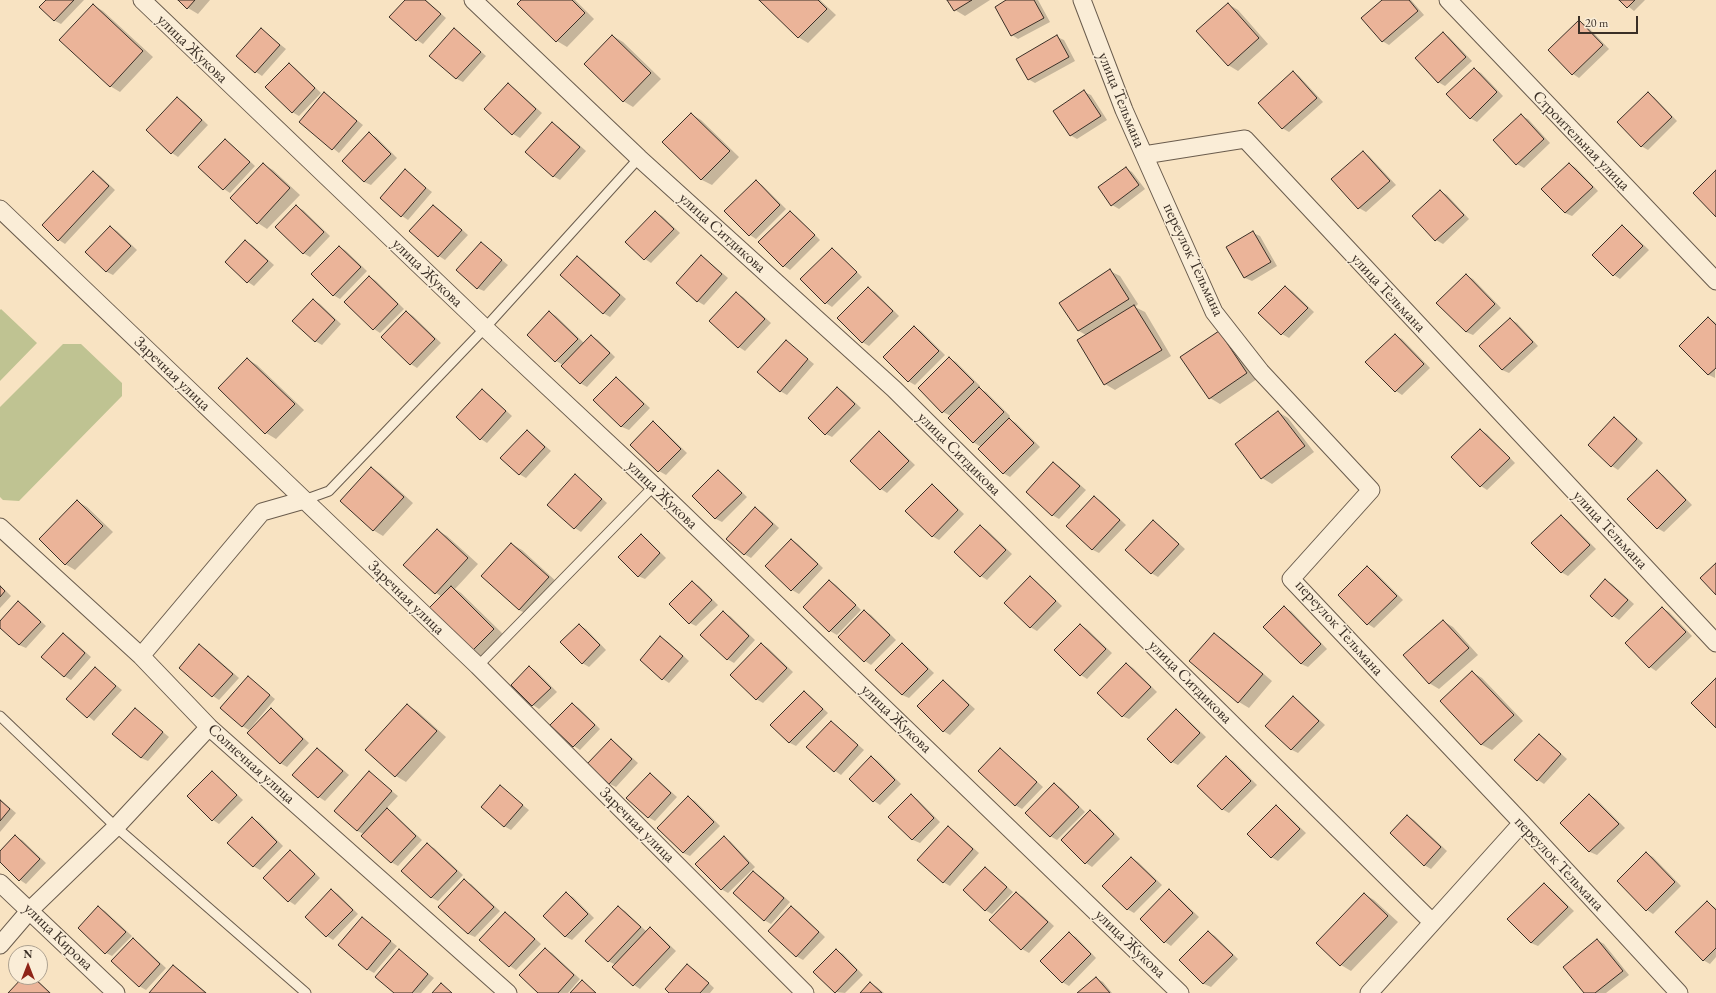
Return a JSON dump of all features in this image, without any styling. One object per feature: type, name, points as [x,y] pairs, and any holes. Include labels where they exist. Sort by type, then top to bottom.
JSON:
[{"type":"street","name":"улица Жукова","points":[[142,0],[485,328],[654,486],[1180,993]]},
{"type":"street","name":"улица Ситдикова","points":[[473,0],[639,158],[894,389],[1432,922]]},
{"type":"street","name":"улица Тельмана","points":[[1082,0],[1124,110],[1144,155],[1245,140],[1716,643]]},
{"type":"street","name":"Строительная улица","points":[[1448,0],[1716,281]]},
{"type":"street","name":"переулок Тельмана","points":[[1144,155],[1214,312],[1261,372],[1371,490],[1291,579],[1522,823],[1679,993]]},
{"type":"street","name":"Заречная улица","points":[[0,209],[478,666],[805,993]]},
{"type":"street","points":[[141,656],[262,512],[304,500]]},
{"type":"street","name":"Солнечная улица","points":[[0,527],[141,656],[209,727],[508,993]]},
{"type":"street","points":[[0,945],[30,910],[116,827],[209,727]]},
{"type":"street","points":[[1369,993],[1522,823]]},
{"type":"street","name":"улица Кирова","points":[[0,882],[116,993]]},
{"type":"lane","points":[[304,500],[329,491],[485,328],[639,158]]},
{"type":"lane","points":[[478,666],[654,486]]},
{"type":"lane","points":[[0,716],[116,827],[306,993]]},
{"type":"green space","points":[[1,309],[37,343],[0,381],[0,310]]},
{"type":"green space","points":[[63,344],[81,344],[122,383],[122,396],[19,501],[3,500],[0,497],[0,407]]},
{"type":"building","points":[[46,0],[74,0],[54,21],[39,7]]},
{"type":"building","points":[[178,0],[195,0],[187,9]]},
{"type":"building","points":[[405,0],[425,0],[441,14],[416,41],[389,17]]},
{"type":"building","points":[[521,0],[572,0],[585,13],[556,42],[517,4]]},
{"type":"building","points":[[759,0],[818,0],[827,9],[798,38]]},
{"type":"building","points":[[947,0],[972,0],[954,11]]},
{"type":"building","points":[[1006,0],[1034,0],[1044,18],[1011,36],[995,7]]},
{"type":"building","points":[[1382,0],[1409,0],[1418,11],[1382,42],[1361,18]]},
{"type":"building","points":[[1619,0],[1635,0],[1627,8]]},
{"type":"building","points":[[1228,3],[1259,38],[1228,66],[1196,31]]},
{"type":"building","points":[[93,4],[143,51],[110,87],[59,40]]},
{"type":"building","points":[[1579,20],[1603,45],[1572,75],[1548,50]]},
{"type":"building","points":[[261,28],[280,45],[255,73],[236,56]]},
{"type":"building","points":[[454,28],[481,52],[456,79],[429,56]]},
{"type":"building","points":[[1443,32],[1466,57],[1438,83],[1415,58]]},
{"type":"building","points":[[612,35],[651,73],[623,102],[584,64]]},
{"type":"building","points":[[1057,35],[1069,57],[1028,80],[1016,59]]},
{"type":"building","points":[[289,63],[315,88],[292,113],[265,87]]},
{"type":"building","points":[[1474,68],[1497,92],[1470,119],[1446,94]]},
{"type":"building","points":[[1293,71],[1317,98],[1282,129],[1258,103]]},
{"type":"building","points":[[508,83],[536,109],[512,135],[484,109]]},
{"type":"building","points":[[1084,90],[1101,116],[1070,136],[1053,111]]},
{"type":"building","points":[[324,92],[357,121],[332,150],[299,122]]},
{"type":"building","points":[[1648,92],[1672,117],[1641,147],[1617,122]]},
{"type":"building","points":[[177,97],[202,120],[171,154],[146,130]]},
{"type":"building","points":[[691,113],[730,151],[701,180],[662,142]]},
{"type":"building","points":[[1521,114],[1544,139],[1516,165],[1493,140]]},
{"type":"building","points":[[552,122],[580,147],[553,177],[525,152]]},
{"type":"building","points":[[369,132],[391,154],[364,182],[342,161]]},
{"type":"building","points":[[225,139],[250,162],[223,190],[198,167]]},
{"type":"building","points":[[1363,151],[1390,181],[1358,209],[1331,179]]},
{"type":"building","points":[[263,163],[290,188],[257,224],[230,198]]},
{"type":"building","points":[[1569,163],[1593,187],[1565,213],[1541,189]]},
{"type":"building","points":[[1126,167],[1139,185],[1111,206],[1098,187]]},
{"type":"building","points":[[405,169],[426,188],[401,217],[380,198]]},
{"type":"building","points":[[1716,170],[1716,217],[1693,193]]},
{"type":"building","points":[[93,171],[109,186],[58,241],[42,225]]},
{"type":"building","points":[[756,180],[780,205],[749,236],[724,211]]},
{"type":"building","points":[[1440,190],[1464,215],[1435,241],[1412,216]]},
{"type":"building","points":[[296,205],[324,232],[303,254],[275,227]]},
{"type":"building","points":[[433,205],[462,230],[438,257],[409,231]]},
{"type":"building","points":[[655,211],[674,229],[644,260],[625,242]]},
{"type":"building","points":[[790,211],[815,235],[783,267],[758,242]]},
{"type":"building","points":[[1622,225],[1643,246],[1613,276],[1592,255]]},
{"type":"building","points":[[110,226],[131,246],[106,272],[85,252]]},
{"type":"building","points":[[1253,231],[1271,262],[1244,278],[1226,247]]},
{"type":"building","points":[[245,240],[268,261],[247,283],[225,262]]},
{"type":"building","points":[[481,242],[502,260],[477,289],[456,270]]},
{"type":"building","points":[[339,246],[361,267],[333,296],[311,274]]},
{"type":"building","points":[[832,248],[857,272],[825,304],[800,279]]},
{"type":"building","points":[[701,255],[722,274],[697,302],[676,283]]},
{"type":"building","points":[[577,256],[620,295],[603,314],[560,275]]},
{"type":"building","points":[[1110,269],[1129,299],[1078,331],[1059,303]]},
{"type":"building","points":[[1466,274],[1495,304],[1466,332],[1436,303]]},
{"type":"building","points":[[369,276],[398,304],[373,330],[344,302]]},
{"type":"building","points":[[1285,286],[1308,308],[1281,335],[1258,313]]},
{"type":"building","points":[[868,287],[893,311],[862,343],[837,318]]},
{"type":"building","points":[[736,292],[765,319],[738,348],[709,321]]},
{"type":"building","points":[[313,299],[335,320],[315,342],[292,321]]},
{"type":"building","points":[[1134,305],[1162,350],[1104,385],[1077,340]]},
{"type":"building","points":[[406,311],[435,339],[410,365],[381,337]]},
{"type":"building","points":[[549,311],[578,339],[555,362],[527,335]]},
{"type":"building","points":[[1708,317],[1716,325],[1716,368],[1708,375],[1679,346]]},
{"type":"building","points":[[1510,318],[1533,342],[1502,370],[1479,346]]},
{"type":"building","points":[[914,326],[939,351],[908,382],[883,357]]},
{"type":"building","points":[[1219,331],[1247,373],[1209,399],[1180,357]]},
{"type":"building","points":[[1395,334],[1424,364],[1395,392],[1365,362]]},
{"type":"building","points":[[591,335],[610,353],[580,384],[561,366]]},
{"type":"building","points":[[786,340],[808,359],[780,392],[757,372]]},
{"type":"building","points":[[949,357],[974,382],[942,413],[918,388]]},
{"type":"building","points":[[247,358],[295,404],[265,434],[218,388]]},
{"type":"building","points":[[616,377],[644,404],[621,427],[593,400]]},
{"type":"building","points":[[837,387],[855,404],[825,435],[808,418]]},
{"type":"building","points":[[979,387],[1004,412],[973,443],[948,418]]},
{"type":"building","points":[[482,389],[506,411],[480,440],[456,417]]},
{"type":"building","points":[[1278,411],[1305,446],[1261,479],[1235,444]]},
{"type":"building","points":[[1614,417],[1637,439],[1611,467],[1588,445]]},
{"type":"building","points":[[1009,418],[1034,443],[1003,474],[978,449]]},
{"type":"building","points":[[653,421],[681,449],[658,472],[630,445]]},
{"type":"building","points":[[1480,429],[1510,458],[1480,487],[1451,457]]},
{"type":"building","points":[[527,430],[545,447],[519,475],[500,458]]},
{"type":"building","points":[[879,431],[909,461],[880,490],[850,461]]},
{"type":"building","points":[[1053,462],[1080,486],[1052,516],[1026,492]]},
{"type":"building","points":[[371,467],[404,497],[373,531],[340,501]]},
{"type":"building","points":[[718,470],[742,493],[715,519],[692,496]]},
{"type":"building","points":[[1657,470],[1686,500],[1657,529],[1627,499]]},
{"type":"building","points":[[575,474],[602,499],[574,529],[547,505]]},
{"type":"building","points":[[932,484],[958,510],[932,537],[905,511]]},
{"type":"building","points":[[1094,496],[1120,520],[1092,550],[1066,526]]},
{"type":"building","points":[[77,500],[103,526],[65,565],[39,539]]},
{"type":"building","points":[[755,507],[773,524],[744,555],[726,539]]},
{"type":"building","points":[[1561,515],[1590,545],[1561,573],[1531,543]]},
{"type":"building","points":[[1153,520],[1179,544],[1151,574],[1125,550]]},
{"type":"building","points":[[980,525],[1006,550],[980,577],[954,552]]},
{"type":"building","points":[[437,529],[468,558],[435,594],[403,565]]},
{"type":"building","points":[[641,534],[660,553],[638,577],[618,557]]},
{"type":"building","points":[[791,539],[818,564],[791,591],[765,566]]},
{"type":"building","points":[[511,543],[549,577],[519,610],[481,576]]},
{"type":"building","points":[[1716,563],[1716,595],[1700,578]]},
{"type":"building","points":[[1367,566],[1397,596],[1367,625],[1338,595]]},
{"type":"building","points":[[1030,576],[1056,601],[1030,628],[1004,603]]},
{"type":"building","points":[[1605,579],[1628,600],[1612,617],[1590,596]]},
{"type":"building","points":[[829,580],[856,605],[829,632],[803,607]]},
{"type":"building","points":[[692,581],[712,600],[689,624],[669,604]]},
{"type":"building","points":[[0,586],[5,591],[0,597]]},
{"type":"building","points":[[451,586],[494,629],[471,652],[428,609]]},
{"type":"building","points":[[18,601],[41,622],[19,645],[0,628],[0,621]]},
{"type":"building","points":[[1284,606],[1321,644],[1301,664],[1263,627]]},
{"type":"building","points":[[1662,607],[1686,632],[1649,668],[1625,643]]},
{"type":"building","points":[[864,610],[890,635],[864,662],[838,637]]},
{"type":"building","points":[[723,611],[749,636],[727,660],[700,635]]},
{"type":"building","points":[[1443,620],[1469,648],[1429,684],[1403,655]]},
{"type":"building","points":[[579,624],[600,645],[582,664],[560,642]]},
{"type":"building","points":[[1080,624],[1106,649],[1080,676],[1054,650]]},
{"type":"building","points":[[63,633],[85,653],[64,677],[41,657]]},
{"type":"building","points":[[1214,633],[1263,674],[1238,703],[1189,661]]},
{"type":"building","points":[[660,636],[683,656],[662,680],[640,660]]},
{"type":"building","points":[[761,643],[787,668],[756,700],[730,675]]},
{"type":"building","points":[[902,643],[928,669],[902,695],[875,670]]},
{"type":"building","points":[[199,644],[233,674],[212,697],[179,668]]},
{"type":"building","points":[[1126,663],[1151,687],[1122,717],[1097,693]]},
{"type":"building","points":[[529,666],[551,688],[532,706],[511,685]]},
{"type":"building","points":[[95,667],[116,686],[87,718],[66,699]]},
{"type":"building","points":[[1472,671],[1514,715],[1481,745],[1440,701]]},
{"type":"building","points":[[248,676],[270,695],[242,727],[220,708]]},
{"type":"building","points":[[1716,678],[1716,728],[1691,703]]},
{"type":"building","points":[[943,680],[969,705],[943,732],[917,706]]},
{"type":"building","points":[[804,691],[823,709],[789,743],[770,725]]},
{"type":"building","points":[[1293,696],[1319,721],[1291,750],[1265,726]]},
{"type":"building","points":[[572,703],[595,725],[573,747],[550,725]]},
{"type":"building","points":[[407,704],[437,731],[395,777],[365,750]]},
{"type":"building","points":[[135,708],[163,732],[141,758],[112,734]]},
{"type":"building","points":[[271,708],[303,739],[280,764],[247,733]]},
{"type":"building","points":[[1176,709],[1200,733],[1171,763],[1147,739]]},
{"type":"building","points":[[831,721],[858,745],[834,772],[806,747]]},
{"type":"building","points":[[1539,734],[1561,754],[1537,781],[1514,760]]},
{"type":"building","points":[[611,739],[632,759],[609,784],[587,764]]},
{"type":"building","points":[[317,748],[343,771],[318,798],[292,775]]},
{"type":"building","points":[[1000,748],[1037,782],[1015,806],[978,771]]},
{"type":"building","points":[[871,756],[895,780],[873,802],[849,779]]},
{"type":"building","points":[[1226,756],[1251,781],[1222,810],[1197,786]]},
{"type":"building","points":[[212,771],[237,795],[212,821],[187,796]]},
{"type":"building","points":[[369,771],[392,791],[357,831],[334,811]]},
{"type":"building","points":[[650,773],[671,793],[648,818],[626,798]]},
{"type":"building","points":[[1054,783],[1079,807],[1050,837],[1025,813]]},
{"type":"building","points":[[500,785],[523,805],[504,827],[481,807]]},
{"type":"building","points":[[911,794],[934,818],[912,840],[888,817]]},
{"type":"building","points":[[1589,794],[1619,824],[1589,852],[1560,823]]},
{"type":"building","points":[[688,796],[714,822],[683,853],[657,828]]},
{"type":"building","points":[[0,800],[10,809],[0,821]]},
{"type":"building","points":[[1276,805],[1300,829],[1271,858],[1247,834]]},
{"type":"building","points":[[387,808],[416,836],[391,863],[361,836]]},
{"type":"building","points":[[1090,810],[1114,834],[1085,864],[1061,840]]},
{"type":"building","points":[[1407,815],[1441,847],[1424,866],[1390,833]]},
{"type":"building","points":[[252,817],[277,842],[253,867],[227,843]]},
{"type":"building","points":[[948,826],[973,849],[943,883],[917,860]]},
{"type":"building","points":[[15,835],[40,859],[19,881],[0,862],[0,851]]},
{"type":"building","points":[[724,836],[749,863],[721,890],[695,864]]},
{"type":"building","points":[[427,843],[457,871],[431,898],[401,871]]},
{"type":"building","points":[[290,850],[315,874],[288,902],[263,878]]},
{"type":"building","points":[[1646,852],[1675,882],[1646,911],[1617,881]]},
{"type":"building","points":[[1131,857],[1156,881],[1127,910],[1102,886]]},
{"type":"building","points":[[985,867],[1007,887],[985,911],[963,890]]},
{"type":"building","points":[[753,871],[784,898],[764,921],[733,893]]},
{"type":"building","points":[[464,879],[494,907],[468,934],[438,907]]},
{"type":"building","points":[[1544,883],[1568,907],[1531,943],[1507,919]]},
{"type":"building","points":[[331,889],[353,910],[326,937],[305,917]]},
{"type":"building","points":[[1169,889],[1193,913],[1164,943],[1140,919]]},
{"type":"building","points":[[566,892],[588,914],[565,937],[543,916]]},
{"type":"building","points":[[1016,892],[1048,922],[1021,950],[989,920]]},
{"type":"building","points":[[1364,893],[1388,916],[1340,966],[1316,943]]},
{"type":"building","points":[[1707,901],[1716,910],[1716,948],[1703,961],[1675,932]]},
{"type":"building","points":[[98,906],[126,932],[105,954],[78,928]]},
{"type":"building","points":[[618,906],[641,927],[608,962],[585,941]]},
{"type":"building","points":[[791,906],[819,932],[796,957],[768,931]]},
{"type":"building","points":[[505,912],[535,939],[509,967],[479,940]]},
{"type":"building","points":[[362,917],[391,941],[367,970],[338,945]]},
{"type":"building","points":[[650,927],[670,947],[633,986],[612,967]]},
{"type":"building","points":[[1208,931],[1233,955],[1203,984],[1179,960]]},
{"type":"building","points":[[1069,932],[1091,954],[1062,983],[1040,961]]},
{"type":"building","points":[[133,938],[160,964],[139,987],[111,961]]},
{"type":"building","points":[[1597,939],[1623,971],[1595,993],[1584,993],[1563,967]]},
{"type":"building","points":[[545,948],[574,975],[558,993],[538,993],[519,975]]},
{"type":"building","points":[[399,949],[428,974],[412,993],[394,993],[375,977]]},
{"type":"building","points":[[836,949],[857,970],[835,993],[813,972]]},
{"type":"building","points":[[687,964],[709,983],[700,993],[669,993],[665,989]]},
{"type":"building","points":[[173,965],[206,993],[149,993]]},
{"type":"building","points":[[1096,977],[1110,993],[1077,993]]},
{"type":"building","points":[[582,980],[596,993],[570,993]]},
{"type":"building","points":[[870,982],[882,993],[860,993]]},
{"type":"building","points":[[441,983],[452,993],[432,993]]},
{"type":"building","points":[[16,985],[42,985],[50,993],[8,993]]}]
